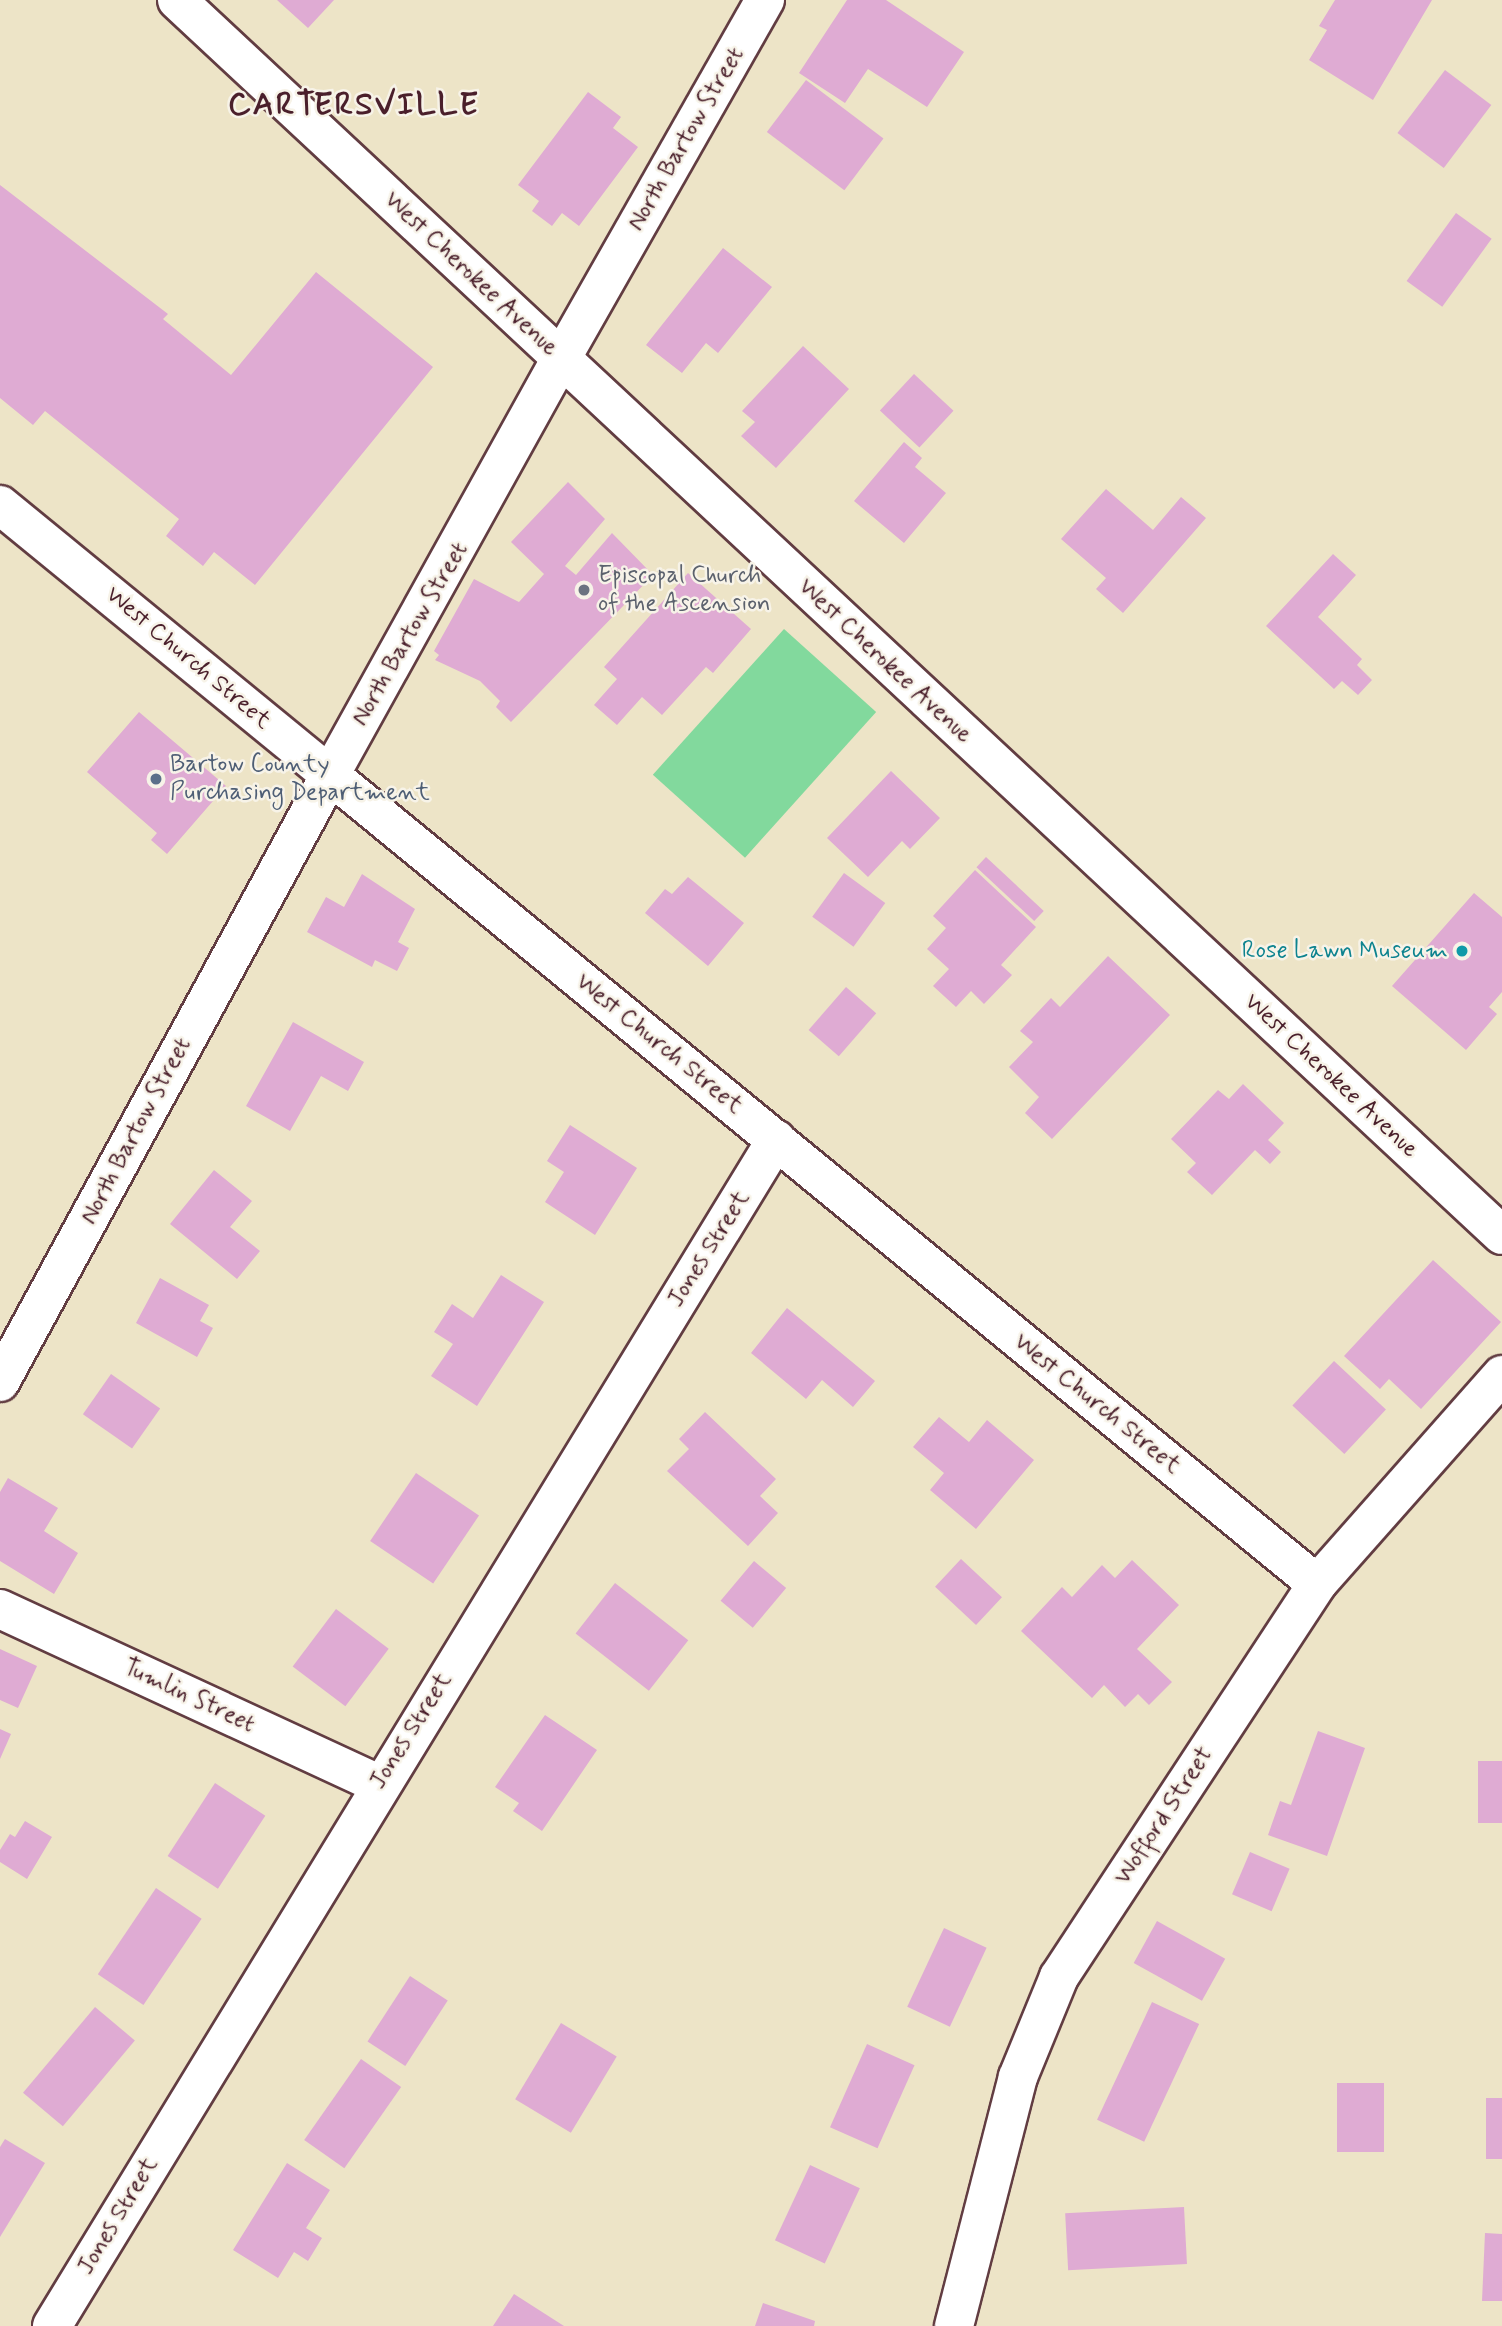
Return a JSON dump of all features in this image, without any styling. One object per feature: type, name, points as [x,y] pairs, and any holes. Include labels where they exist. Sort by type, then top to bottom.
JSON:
[{"type":"street","name":"West Cherokee Avenue","points":[[177,0],[1502,1235]]},
{"type":"street","name":"North Bartow Street","points":[[0,1382],[330,775],[561,359],[765,0]]},
{"type":"street","name":"West Church Street","points":[[0,505],[1317,1584]]},
{"type":"street","name":"Jones Street","points":[[52,2326],[379,1784],[776,1140]]},
{"type":"street","name":"Wofford Street","points":[[954,2326],[1018,2077],[1059,1977],[1317,1584],[1502,1375]]},
{"type":"street","name":"Tumlin Street","points":[[0,1609],[379,1784]]},
{"type":"green space","points":[[784,629],[876,712],[745,858],[653,775]]},
{"type":"building","points":[[277,0],[334,0],[308,28]]},
{"type":"building","points":[[847,0],[886,0],[964,52],[927,107],[868,69],[845,103],[799,73]]},
{"type":"building","points":[[1335,0],[1432,0],[1373,100],[1309,60],[1327,30],[1319,26]]},
{"type":"building","points":[[1445,70],[1491,105],[1444,168],[1397,133]]},
{"type":"building","points":[[806,80],[883,138],[844,190],[767,132]]},
{"type":"building","points":[[588,92],[621,117],[613,128],[638,147],[579,226],[562,213],[552,226],[532,211],[539,201],[518,185]]},
{"type":"building","points":[[0,185],[168,314],[163,319],[231,375],[316,272],[433,367],[255,585],[214,552],[203,566],[166,536],[179,519],[45,411],[33,425],[0,398]]},
{"type":"building","points":[[1456,213],[1492,239],[1442,307],[1407,281]]},
{"type":"building","points":[[723,248],[772,287],[718,353],[706,343],[682,373],[646,345]]},
{"type":"building","points":[[803,346],[849,389],[776,468],[741,436],[755,422],[742,411]]},
{"type":"building","points":[[914,374],[953,411],[919,447],[880,411]]},
{"type":"building","points":[[904,442],[922,458],[915,467],[946,493],[904,543],[854,501]]},
{"type":"building","name":"Episcopal Church of the Ascension","points":[[568,482],[605,519],[565,566],[576,575],[612,533],[653,575],[511,722],[496,707],[500,701],[480,681],[435,660],[439,655],[434,651],[474,579],[519,602],[544,574],[511,542]]},
{"type":"building","points":[[1106,489],[1153,530],[1181,497],[1206,518],[1123,613],[1096,589],[1106,578],[1061,539]]},
{"type":"building","points":[[1333,554],[1356,575],[1318,617],[1362,659],[1357,665],[1372,680],[1358,695],[1342,681],[1334,689],[1266,626]]},
{"type":"building","name":"Episcopal Church of the Ascension","points":[[688,573],[751,629],[713,673],[706,667],[662,715],[642,697],[617,725],[594,705],[617,679],[604,667]]},
{"type":"building","name":"Bartow County Purchasing Department","points":[[139,712],[226,786],[167,854],[151,840],[157,833],[87,772]]},
{"type":"building","points":[[891,771],[940,818],[910,849],[902,841],[868,877],[827,838]]},
{"type":"building","points":[[986,857],[1044,911],[1034,921],[976,867]]},
{"type":"building","points":[[975,870],[1036,927],[1001,965],[1012,975],[984,1004],[971,991],[956,1007],[933,986],[949,969],[927,949],[946,928],[933,916]]},
{"type":"building","points":[[844,873],[885,903],[854,947],[812,917]]},
{"type":"building","points":[[362,874],[415,909],[398,942],[409,948],[397,971],[375,960],[372,967],[307,932],[326,897],[344,907]]},
{"type":"building","points":[[688,877],[744,923],[708,966],[645,913],[665,889],[672,894]]},
{"type":"building","name":"Rose Lawn Museum","points":[[1474,893],[1502,917],[1502,992],[1489,1007],[1497,1014],[1466,1050],[1392,986]]},
{"type":"building","points":[[1108,956],[1170,1015],[1052,1139],[1025,1113],[1039,1097],[1009,1067],[1033,1042],[1020,1031],[1051,998],[1060,1007]]},
{"type":"building","points":[[846,987],[876,1013],[839,1056],[809,1030]]},
{"type":"building","points":[[293,1022],[364,1062],[348,1091],[321,1076],[290,1131],[246,1106]]},
{"type":"building","points":[[1243,1084],[1284,1123],[1268,1140],[1281,1152],[1270,1164],[1255,1150],[1212,1195],[1187,1172],[1196,1163],[1171,1139],[1218,1090],[1229,1099]]},
{"type":"building","points":[[570,1125],[637,1168],[595,1235],[545,1202],[564,1172],[547,1161]]},
{"type":"building","points":[[214,1170],[252,1201],[230,1227],[260,1251],[237,1279],[170,1224]]},
{"type":"building","points":[[1433,1260],[1501,1322],[1421,1409],[1389,1379],[1380,1389],[1344,1356]]},
{"type":"building","points":[[501,1275],[544,1302],[477,1406],[431,1376],[453,1344],[434,1332],[452,1304],[473,1318]]},
{"type":"building","points":[[160,1278],[209,1305],[200,1321],[213,1328],[197,1357],[136,1323]]},
{"type":"building","points":[[787,1308],[875,1381],[853,1407],[822,1380],[806,1399],[751,1353]]},
{"type":"building","points":[[1334,1361],[1386,1409],[1344,1454],[1292,1406]]},
{"type":"building","points":[[111,1374],[160,1408],[132,1449],[83,1414]]},
{"type":"building","points":[[705,1412],[776,1479],[760,1496],[778,1513],[748,1546],[667,1471],[689,1449],[679,1439]]},
{"type":"building","points":[[939,1417],[969,1442],[987,1420],[1034,1460],[976,1529],[930,1490],[944,1473],[913,1447]]},
{"type":"building","points":[[416,1473],[479,1515],[433,1583],[370,1541]]},
{"type":"building","points":[[8,1478],[58,1508],[44,1531],[78,1553],[54,1594],[0,1561],[0,1492]]},
{"type":"building","points":[[961,1559],[1002,1597],[976,1625],[935,1587]]},
{"type":"building","points":[[1132,1560],[1179,1605],[1137,1649],[1172,1682],[1149,1705],[1138,1694],[1125,1707],[1104,1685],[1092,1698],[1021,1631],[1062,1587],[1072,1597],[1102,1565],[1115,1578]]},
{"type":"building","points":[[754,1561],[786,1588],[753,1628],[721,1601]]},
{"type":"building","points":[[615,1583],[688,1640],[649,1691],[576,1633]]},
{"type":"building","points":[[336,1609],[389,1649],[345,1706],[293,1667]]},
{"type":"building","points":[[0,1649],[37,1666],[18,1708],[0,1700]]},
{"type":"building","points":[[545,1715],[597,1750],[542,1831],[513,1811],[519,1803],[495,1787]]},
{"type":"building","points":[[0,1729],[11,1734],[0,1759]]},
{"type":"building","points":[[1318,1731],[1365,1748],[1327,1856],[1268,1835],[1280,1801],[1291,1805]]},
{"type":"building","points":[[1478,1761],[1502,1761],[1502,1823],[1478,1823]]},
{"type":"building","points":[[215,1783],[265,1816],[218,1889],[168,1856]]},
{"type":"building","points":[[25,1821],[52,1837],[27,1879],[0,1862],[0,1850],[10,1834],[15,1837]]},
{"type":"building","points":[[1250,1852],[1290,1869],[1272,1911],[1232,1894]]},
{"type":"building","points":[[156,1888],[202,1919],[143,2005],[98,1974]]},
{"type":"building","points":[[1157,1921],[1225,1959],[1202,2001],[1134,1963]]},
{"type":"building","points":[[944,1928],[987,1948],[950,2027],[907,2007]]},
{"type":"building","points":[[410,1976],[448,2001],[405,2066],[368,2041]]},
{"type":"building","points":[[1152,2002],[1199,2024],[1144,2142],[1097,2120]]},
{"type":"building","points":[[95,2007],[135,2040],[63,2126],[23,2093]]},
{"type":"building","points":[[561,2023],[617,2056],[571,2133],[515,2099]]},
{"type":"building","points":[[867,2044],[915,2065],[877,2148],[830,2127]]},
{"type":"building","points":[[361,2059],[401,2087],[344,2168],[304,2140]]},
{"type":"building","points":[[1337,2083],[1384,2083],[1384,2152],[1337,2152]]},
{"type":"building","points":[[1486,2098],[1502,2098],[1502,2159],[1486,2159]]},
{"type":"building","points":[[5,2139],[45,2163],[0,2237],[0,2147]]},
{"type":"building","points":[[287,2163],[330,2190],[306,2228],[322,2238],[308,2261],[294,2252],[278,2278],[233,2250]]},
{"type":"building","points":[[810,2165],[860,2188],[825,2263],[775,2240]]},
{"type":"building","points":[[1184,2207],[1187,2264],[1068,2270],[1065,2213]]},
{"type":"building","points":[[1485,2233],[1502,2234],[1502,2301],[1482,2301]]},
{"type":"building","points":[[514,2294],[564,2326],[493,2326]]},
{"type":"building","points":[[763,2303],[815,2321],[814,2326],[755,2326]]},
{"type":"place","name":"Episcopal Church of the Ascension","points":[[584,590]]},
{"type":"place","name":"Bartow County Purchasing Department","points":[[156,779]]},
{"type":"place","name":"Rose Lawn Museum","points":[[1462,951]]},
{"type":"district","name":"CARTERSVILLE","points":[[354,105]]}]
